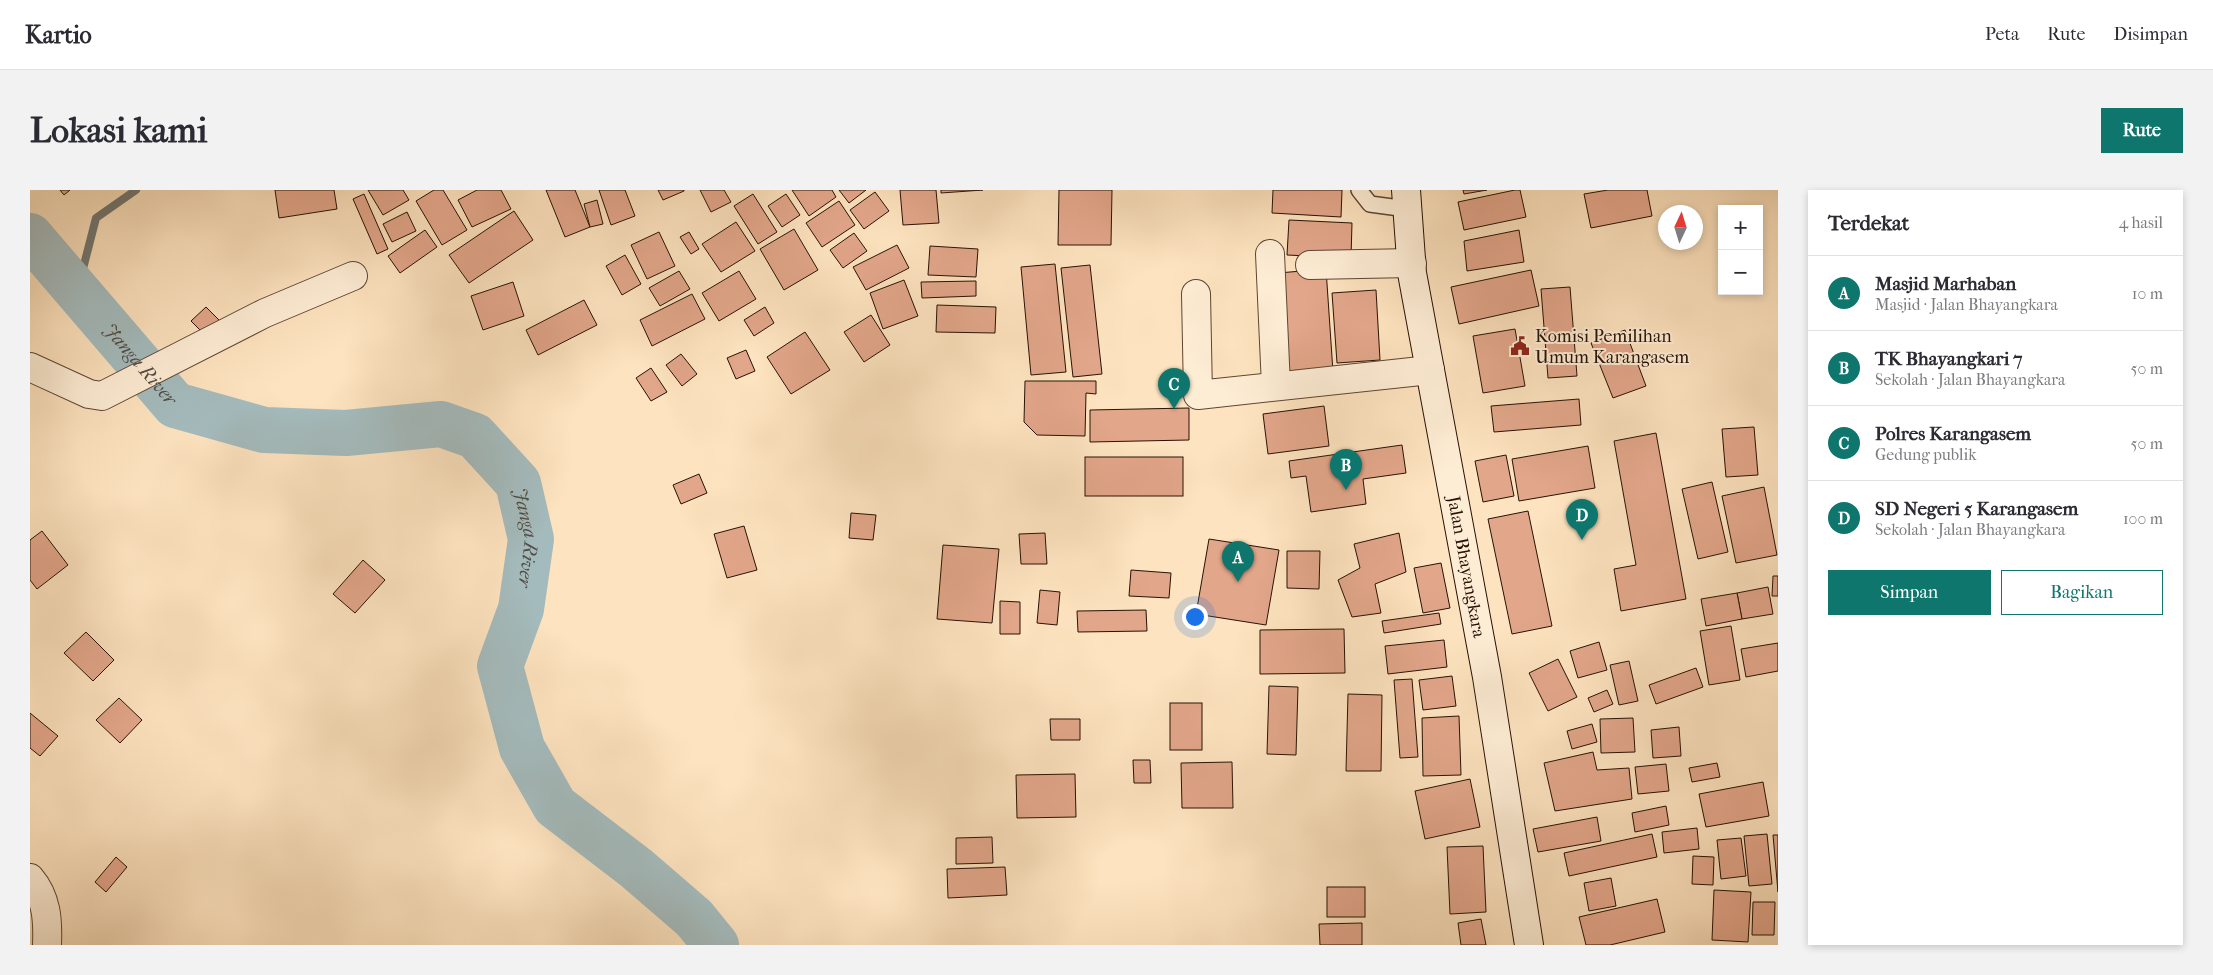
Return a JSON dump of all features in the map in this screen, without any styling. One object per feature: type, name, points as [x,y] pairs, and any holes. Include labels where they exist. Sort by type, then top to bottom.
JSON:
[{"type":"street","name":"Jalan Bhayangkara","points":[[1406,200],[1420,322],[1487,677],[1529,945]]},
{"type":"street","points":[[1270,254],[1276,386]]},
{"type":"street","points":[[1310,265],[1412,263]]},
{"type":"street","points":[[30,368],[89,394],[102,396],[265,313],[353,276]]},
{"type":"street","points":[[1196,294],[1198,395],[1430,370]]},
{"type":"street","points":[[30,878],[40,890],[44,904],[48,923],[47,945]]},
{"type":"lane","points":[[1359,190],[1370,204],[1406,200]]},
{"type":"building","points":[[60,190],[70,190],[64,195]]},
{"type":"building","points":[[275,190],[334,190],[337,209],[279,218]]},
{"type":"building","points":[[368,190],[403,190],[409,200],[383,215]]},
{"type":"building","points":[[434,190],[443,190],[467,230],[442,245],[416,201]]},
{"type":"building","points":[[477,190],[501,190],[511,209],[472,227],[458,200]]},
{"type":"building","points":[[546,190],[575,190],[590,227],[565,237]]},
{"type":"building","points":[[599,190],[625,190],[635,216],[611,225]]},
{"type":"building","points":[[658,190],[684,190],[684,191],[663,200]]},
{"type":"building","points":[[700,190],[724,190],[731,202],[711,212]]},
{"type":"building","points":[[792,190],[832,190],[836,197],[809,216]]},
{"type":"building","points":[[839,190],[866,190],[849,203]]},
{"type":"building","points":[[900,190],[936,190],[939,223],[903,225]]},
{"type":"building","points":[[941,190],[983,190],[941,193]]},
{"type":"building","points":[[1059,190],[1112,190],[1111,245],[1058,245]]},
{"type":"building","points":[[1273,190],[1342,190],[1341,217],[1272,213]]},
{"type":"building","points":[[1463,190],[1487,190],[1464,194]]},
{"type":"building","points":[[1520,190],[1526,217],[1464,230],[1458,202]]},
{"type":"building","points":[[1608,190],[1647,190],[1652,216],[1591,228],[1584,194]]},
{"type":"building","points":[[875,192],[889,211],[864,229],[850,210]]},
{"type":"building","points":[[364,194],[388,249],[377,254],[353,199]]},
{"type":"building","points":[[753,194],[777,232],[758,244],[734,206]]},
{"type":"building","points":[[786,194],[800,215],[782,227],[768,206]]},
{"type":"building","points":[[597,200],[603,224],[590,227],[584,204]]},
{"type":"building","points":[[839,201],[855,225],[822,247],[806,223]]},
{"type":"building","points":[[514,211],[533,240],[469,283],[449,255]]},
{"type":"building","points":[[407,212],[416,231],[392,242],[383,224]]},
{"type":"building","points":[[1289,220],[1352,223],[1351,258],[1287,255]]},
{"type":"building","points":[[736,222],[755,251],[721,272],[702,244]]},
{"type":"building","points":[[794,229],[818,270],[784,290],[760,249]]},
{"type":"building","points":[[425,230],[437,247],[400,273],[388,256]]},
{"type":"building","points":[[1519,230],[1524,262],[1467,271],[1464,241]]},
{"type":"building","points":[[659,232],[675,266],[647,279],[631,245]]},
{"type":"building","points":[[689,232],[699,249],[691,254],[680,237]]},
{"type":"building","points":[[854,233],[867,251],[843,268],[830,250]]},
{"type":"building","points":[[897,245],[909,268],[866,290],[853,267]]},
{"type":"building","points":[[930,246],[978,249],[976,277],[928,275]]},
{"type":"building","points":[[625,255],[641,284],[622,295],[606,266]]},
{"type":"building","points":[[1055,264],[1066,372],[1031,375],[1021,267]]},
{"type":"building","points":[[1090,265],[1102,374],[1073,377],[1061,268]]},
{"type":"building","points":[[1326,269],[1333,372],[1286,376],[1278,273]]},
{"type":"building","points":[[1531,270],[1539,306],[1459,324],[1451,287]]},
{"type":"building","points":[[679,271],[690,289],[660,306],[649,288]]},
{"type":"building","points":[[739,271],[756,299],[719,321],[702,293]]},
{"type":"building","points":[[904,280],[918,316],[883,329],[870,293]]},
{"type":"building","points":[[976,281],[976,296],[922,298],[921,282]]},
{"type":"building","points":[[513,282],[524,316],[483,330],[471,296]]},
{"type":"building","points":[[1570,287],[1577,376],[1548,378],[1541,289]]},
{"type":"building","points":[[1376,290],[1380,360],[1337,363],[1332,293]]},
{"type":"building","points":[[692,294],[705,319],[652,346],[640,320]]},
{"type":"building","points":[[584,300],[597,325],[538,355],[526,330]]},
{"type":"building","points":[[937,305],[996,307],[995,333],[936,332]]},
{"type":"building","points":[[206,307],[220,321],[205,335],[191,321]]},
{"type":"building","points":[[765,307],[774,323],[754,336],[744,320]]},
{"type":"building","points":[[871,315],[890,345],[864,362],[844,332]]},
{"type":"building","points":[[1515,329],[1525,386],[1483,393],[1473,336]]},
{"type":"building","points":[[1625,330],[1646,386],[1613,398],[1591,343]]},
{"type":"building","points":[[805,332],[830,370],[791,394],[767,357]]},
{"type":"building","points":[[746,350],[755,371],[736,379],[727,358]]},
{"type":"building","points":[[681,354],[697,374],[682,386],[666,365]]},
{"type":"building","points":[[651,368],[667,392],[651,401],[636,378]]},
{"type":"building","points":[[1025,381],[1096,381],[1096,394],[1086,393],[1085,436],[1037,435],[1024,422]]},
{"type":"building","points":[[1579,399],[1581,425],[1494,432],[1491,406]]},
{"type":"building","points":[[1324,406],[1329,446],[1268,454],[1263,414]]},
{"type":"building","points":[[1189,408],[1189,440],[1090,442],[1090,410]]},
{"type":"building","points":[[1754,427],[1758,475],[1726,477],[1722,429]]},
{"type":"building","points":[[1656,433],[1686,599],[1621,611],[1614,569],[1636,565],[1614,441]]},
{"type":"building","points":[[1402,445],[1406,473],[1363,479],[1366,504],[1311,512],[1306,476],[1291,478],[1289,461]]},
{"type":"building","points":[[1588,446],[1595,488],[1519,501],[1512,459]]},
{"type":"building","points":[[1506,455],[1514,496],[1483,502],[1475,461]]},
{"type":"building","points":[[1085,457],[1183,457],[1183,496],[1085,496]]},
{"type":"building","points":[[699,474],[707,493],[681,504],[673,485]]},
{"type":"building","points":[[1712,482],[1728,552],[1698,559],[1682,489]]},
{"type":"building","points":[[1764,487],[1777,555],[1736,563],[1722,496]]},
{"type":"building","points":[[1528,511],[1552,626],[1512,634],[1488,519]]},
{"type":"building","points":[[851,513],[876,515],[873,540],[849,538]]},
{"type":"building","points":[[744,526],[757,570],[727,578],[714,534]]},
{"type":"building","points":[[42,531],[68,565],[37,589],[30,580],[30,540]]},
{"type":"building","points":[[1045,533],[1047,564],[1021,564],[1019,534]]},
{"type":"building","points":[[1399,533],[1406,572],[1375,584],[1381,613],[1352,617],[1338,580],[1360,568],[1354,544]]},
{"type":"building","points":[[1209,539],[1279,550],[1266,625],[1196,614]]},
{"type":"building","points":[[943,545],[999,549],[992,623],[937,619]]},
{"type":"building","points":[[1287,551],[1320,551],[1319,589],[1287,588]]},
{"type":"building","points":[[363,560],[385,580],[355,613],[333,594]]},
{"type":"building","points":[[1441,563],[1450,608],[1423,613],[1414,568]]},
{"type":"building","points":[[1131,570],[1171,573],[1169,598],[1129,596]]},
{"type":"building","points":[[1773,576],[1778,576],[1778,596],[1772,596]]},
{"type":"building","points":[[1768,587],[1773,614],[1742,619],[1737,593]]},
{"type":"building","points":[[1040,590],[1060,592],[1057,625],[1037,623]]},
{"type":"building","points":[[1737,593],[1742,619],[1706,626],[1701,599]]},
{"type":"building","points":[[1000,601],[1020,602],[1020,634],[1000,634]]},
{"type":"building","points":[[1146,610],[1147,631],[1078,632],[1077,611]]},
{"type":"building","points":[[1439,613],[1441,624],[1384,633],[1382,621]]},
{"type":"building","points":[[1731,626],[1740,680],[1709,685],[1700,631]]},
{"type":"building","points":[[1344,629],[1345,673],[1260,674],[1260,630]]},
{"type":"building","points":[[86,632],[114,660],[93,681],[64,653]]},
{"type":"building","points":[[1444,640],[1447,667],[1388,674],[1385,646]]},
{"type":"building","points":[[1599,642],[1607,670],[1578,678],[1570,651]]},
{"type":"building","points":[[1778,643],[1778,671],[1746,677],[1741,649]]},
{"type":"building","points":[[1558,659],[1577,697],[1548,711],[1529,673]]},
{"type":"building","points":[[1629,661],[1638,701],[1619,705],[1610,665]]},
{"type":"building","points":[[1696,668],[1703,687],[1656,704],[1649,685]]},
{"type":"building","points":[[1452,676],[1456,706],[1423,710],[1419,680]]},
{"type":"building","points":[[1412,679],[1418,757],[1400,758],[1394,680]]},
{"type":"building","points":[[1269,686],[1298,687],[1296,755],[1267,754]]},
{"type":"building","points":[[1607,690],[1613,704],[1594,712],[1588,698]]},
{"type":"building","points":[[1348,694],[1382,695],[1381,771],[1346,771]]},
{"type":"building","points":[[119,698],[142,720],[120,743],[96,720]]},
{"type":"building","points":[[1170,703],[1202,703],[1202,750],[1170,750]]},
{"type":"building","points":[[30,713],[58,736],[40,756],[30,748]]},
{"type":"building","points":[[1459,716],[1461,775],[1423,776],[1422,718]]},
{"type":"building","points":[[1633,718],[1635,752],[1601,753],[1600,719]]},
{"type":"building","points":[[1050,719],[1080,719],[1080,740],[1051,740]]},
{"type":"building","points":[[1592,724],[1597,742],[1572,749],[1567,731]]},
{"type":"building","points":[[1679,727],[1681,756],[1653,758],[1651,730]]},
{"type":"building","points":[[1593,752],[1597,770],[1629,768],[1632,799],[1555,811],[1544,763]]},
{"type":"building","points":[[1133,760],[1150,760],[1151,783],[1134,783]]},
{"type":"building","points":[[1232,762],[1233,808],[1182,808],[1181,763]]},
{"type":"building","points":[[1717,763],[1720,777],[1692,782],[1689,768]]},
{"type":"building","points":[[1666,764],[1669,791],[1638,794],[1635,767]]},
{"type":"building","points":[[1075,774],[1076,817],[1017,818],[1016,775]]},
{"type":"building","points":[[1470,779],[1480,827],[1425,839],[1415,791]]},
{"type":"building","points":[[1763,782],[1769,816],[1706,827],[1699,794]]},
{"type":"building","points":[[1666,806],[1669,825],[1635,832],[1632,813]]},
{"type":"building","points":[[1597,817],[1601,841],[1538,852],[1533,829]]},
{"type":"building","points":[[1697,828],[1699,849],[1664,853],[1662,832]]},
{"type":"building","points":[[1652,834],[1657,857],[1569,876],[1564,853]]},
{"type":"building","points":[[1767,834],[1772,884],[1749,886],[1744,836]]},
{"type":"building","points":[[1773,835],[1778,835],[1778,892]]},
{"type":"building","points":[[992,837],[993,863],[956,864],[956,838]]},
{"type":"building","points":[[1741,838],[1746,876],[1721,879],[1717,840]]},
{"type":"building","points":[[1483,846],[1486,912],[1450,914],[1447,847]]},
{"type":"building","points":[[1693,856],[1714,857],[1713,885],[1692,884]]},
{"type":"building","points":[[116,857],[127,867],[106,892],[95,882]]},
{"type":"building","points":[[1005,867],[1007,895],[948,898],[947,869]]},
{"type":"building","points":[[1611,878],[1616,906],[1589,911],[1584,883]]},
{"type":"building","points":[[1327,887],[1365,887],[1365,917],[1327,917]]},
{"type":"building","points":[[1714,890],[1751,892],[1748,942],[1712,940]]},
{"type":"building","points":[[1657,899],[1665,932],[1610,945],[1586,945],[1579,917]]},
{"type":"building","points":[[1753,902],[1775,902],[1774,935],[1752,935]]},
{"type":"building","points":[[1481,919],[1486,945],[1461,945],[1458,923]]},
{"type":"building","points":[[1362,923],[1362,945],[1320,945],[1319,924]]},
{"type":"waterway","points":[[77,292],[96,218],[136,190]]},
{"type":"waterway","name":"Janga River","points":[[30,236],[175,405],[264,430],[346,433],[441,424],[475,436],[518,483],[531,539],[521,609],[500,666],[522,748],[555,806],[636,868],[694,918],[716,945]]},
{"type":"place","name":"Komisi Pemilihan Umum Karangasem","points":[[1520,346]]},
{"type":"place","name":"Polres Karangasem","points":[[1174,409]]},
{"type":"place","name":"TK Bhayangkari 7","points":[[1346,490]]},
{"type":"place","name":"SD Negeri 5 Karangasem","points":[[1582,540]]},
{"type":"place","name":"Masjid Marhaban","points":[[1238,582]]}]
